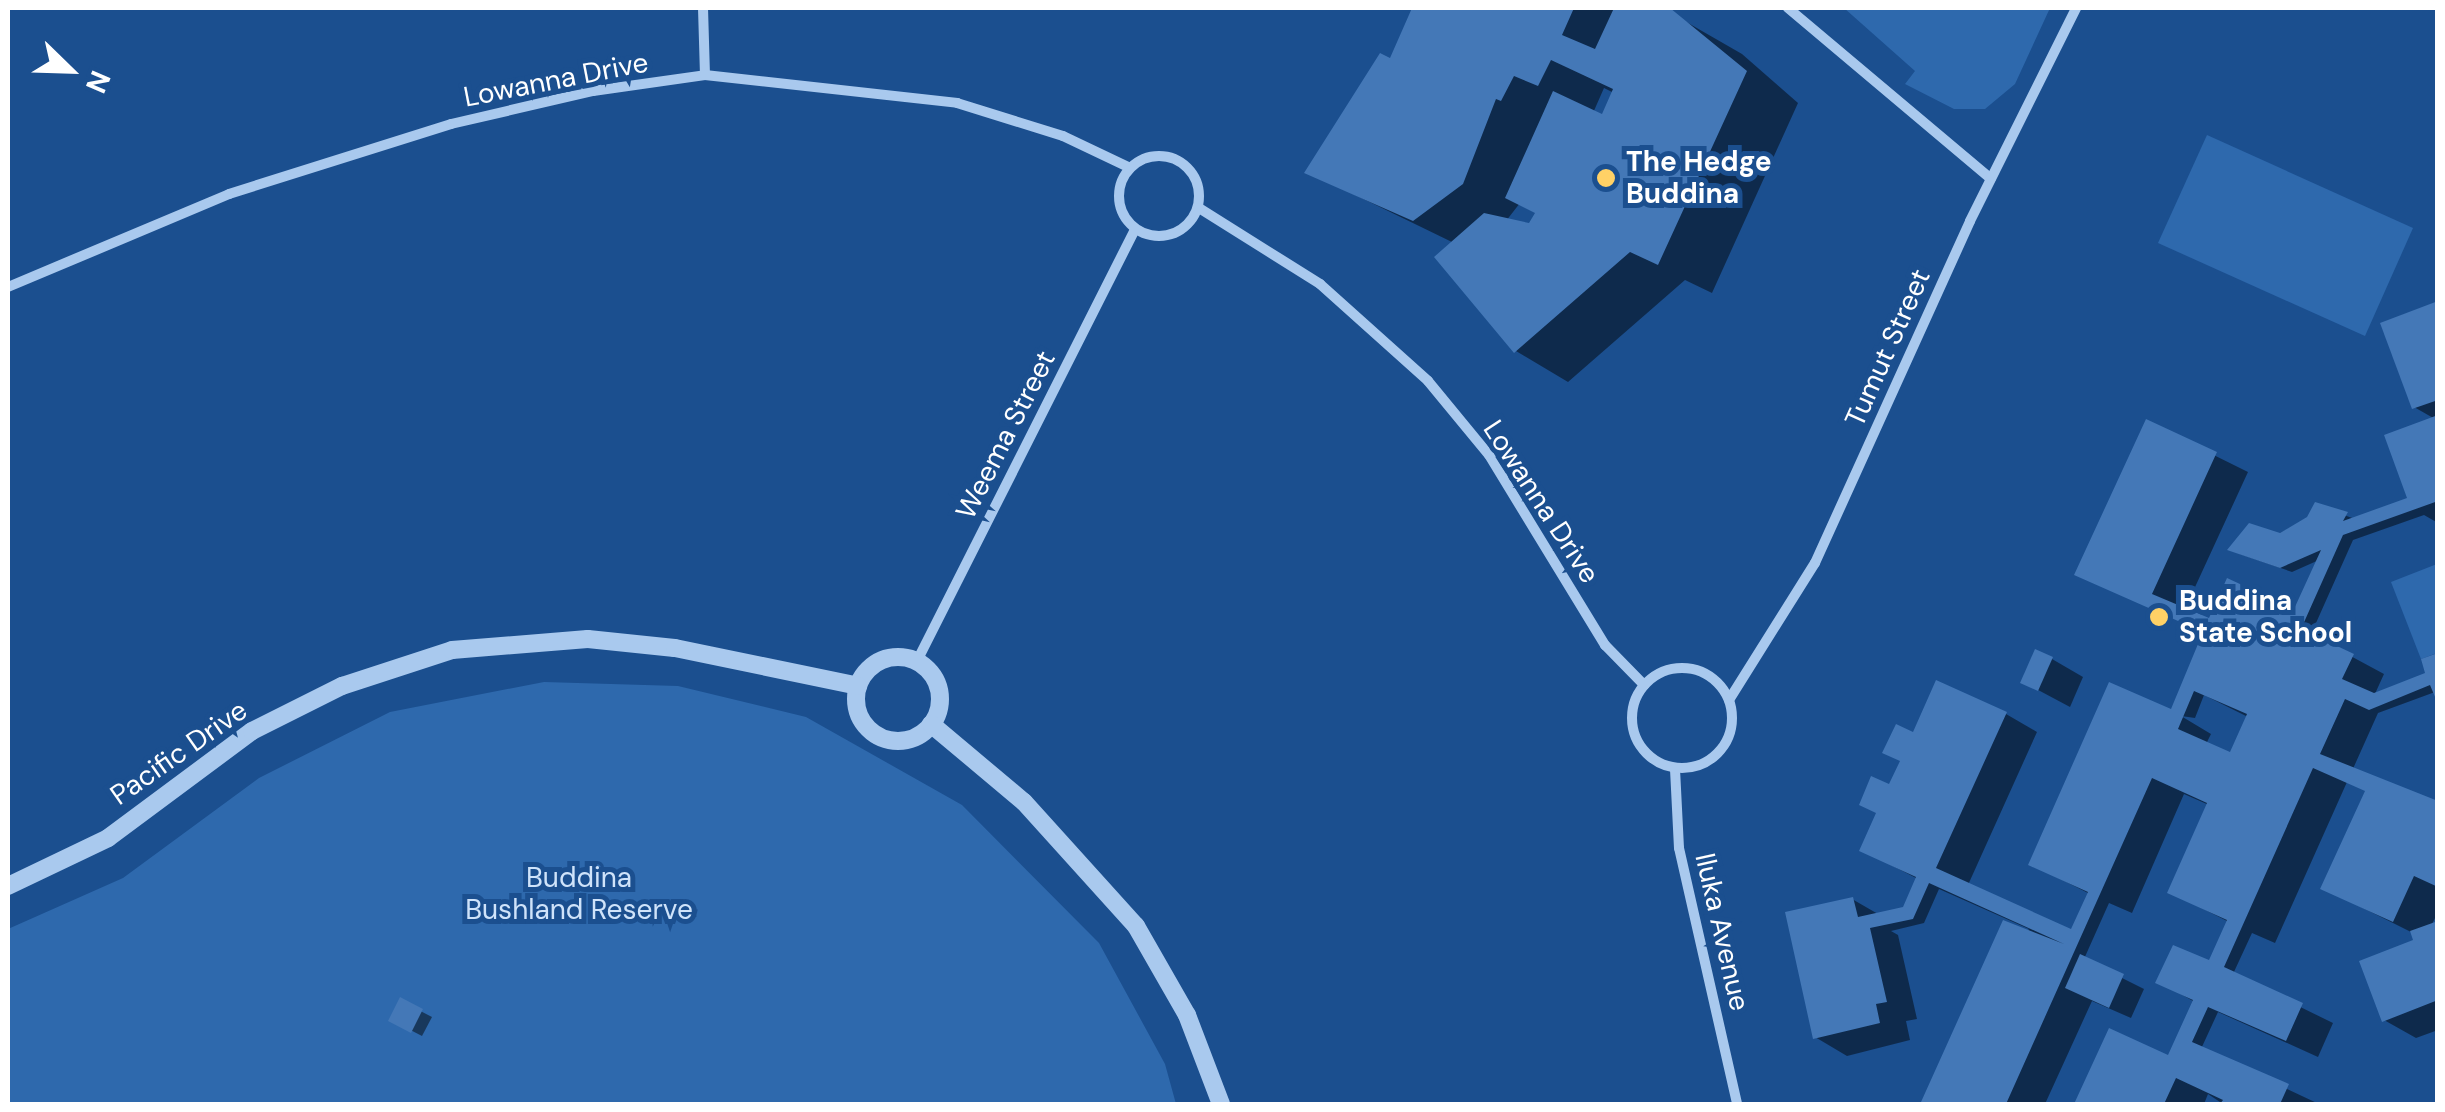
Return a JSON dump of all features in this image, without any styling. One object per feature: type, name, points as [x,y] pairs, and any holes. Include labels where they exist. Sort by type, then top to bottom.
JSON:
[{"type":"street","points":[[703,8],[705,76]]},
{"type":"street","points":[[1788,8],[1991,179]]},
{"type":"street","name":"Tumut Street","points":[[1729,700],[1816,563],[1991,179],[2076,8]]},
{"type":"street","name":"Lowanna Drive","points":[[8,288],[230,194],[452,124],[592,91],[705,76],[957,103],[1063,136],[1130,168]]},
{"type":"street","points":[[1154,156],[1180,161],[1197,181],[1198,208],[1172,235],[1136,230],[1119,200],[1130,168],[1154,156]]},
{"type":"street","name":"Lowanna Drive","points":[[1198,208],[1320,284],[1428,381],[1489,455],[1605,645],[1644,685]]},
{"type":"street","name":"Weema Street","points":[[917,661],[1136,230]]},
{"type":"street","name":"Pacific Drive","points":[[8,886],[108,838],[252,731],[342,686],[452,650],[588,639],[675,648],[858,686]]},
{"type":"street","points":[[889,658],[917,661],[937,682],[931,724],[907,740],[878,736],[859,715],[858,686],[875,663],[889,658]]},
{"type":"street","points":[[1668,670],[1697,670],[1729,700],[1730,734],[1721,750],[1708,761],[1675,769],[1638,744],[1632,714],[1644,685],[1668,670]]},
{"type":"street","points":[[931,724],[1036,814],[1136,926],[1187,1015],[1221,1104]]},
{"type":"street","name":"Iluka Avenue","points":[[1675,769],[1679,848],[1737,1104]]},
{"type":"green space","points":[[1844,8],[2050,8],[2015,84],[1985,109],[1954,109],[1905,84],[1915,71]]},
{"type":"green space","points":[[2207,135],[2413,228],[2365,336],[2158,243]]},
{"type":"green space","points":[[2437,564],[2437,653],[2421,659],[2391,582]]},
{"type":"green space","name":"Buddina Bushland Reserve","points":[[544,682],[678,686],[806,717],[962,805],[1099,943],[1165,1064],[1176,1104],[8,1104],[8,929],[123,878],[259,778],[390,712]]},
{"type":"building","name":"The Hedge Buddina","points":[[1412,8],[1574,8],[1562,35],[1595,49],[1614,8],[1670,8],[1747,71],[1658,265],[1630,252],[1514,353],[1434,257],[1484,213],[1529,223],[1535,213],[1505,198],[1553,91],[1602,114],[1613,89],[1551,60],[1538,86],[1514,76],[1501,101],[1496,99],[1463,184],[1413,221],[1304,173],[1380,53],[1390,58]]},
{"type":"building","points":[[2438,301],[2438,400],[2412,409],[2380,323]]},
{"type":"building","points":[[2438,415],[2438,501],[2343,535],[2301,629],[2354,654],[2342,679],[2374,693],[2425,673],[2421,659],[2438,653],[2438,704],[2430,685],[2369,710],[2345,699],[2320,754],[2438,801],[2438,887],[2414,876],[2393,922],[2320,889],[2365,791],[2313,768],[2224,967],[2303,1003],[2286,1041],[2208,1007],[2192,1042],[2289,1084],[2280,1104],[2220,1104],[2223,1100],[2176,1078],[2164,1104],[2074,1104],[2109,1028],[2168,1055],[2193,1000],[2155,983],[2173,945],[2209,960],[2227,920],[2167,893],[2207,803],[2152,778],[2006,1104],[1921,1102],[2003,920],[2064,944],[1929,883],[1913,919],[1870,928],[1887,1002],[1876,1004],[1880,1023],[1813,1039],[1785,912],[1853,897],[1858,917],[1903,907],[1916,877],[1859,851],[1876,813],[1859,805],[1871,776],[1889,784],[1900,761],[1882,753],[1896,724],[1913,732],[1936,680],[2007,712],[1936,868],[2071,929],[2088,892],[2028,865],[2109,682],[2171,709],[2203,632],[2074,575],[2146,419],[2217,452],[2152,594],[2209,618],[2227,578],[2294,609],[2321,550],[2280,568],[2227,550],[2249,523],[2280,533],[2307,517],[2315,502],[2348,512],[2343,521],[2407,498],[2384,435]],"holes":[[[2194,691],[2247,714],[2230,752],[2178,729]]]},
{"type":"building","points":[[2035,649],[2053,657],[2038,691],[2020,683]]},
{"type":"building","points":[[2438,921],[2438,1000],[2382,1022],[2359,961],[2413,940],[2410,931]]},
{"type":"building","points":[[2080,954],[2124,974],[2109,1008],[2065,988]]},
{"type":"building","points":[[400,997],[423,1009],[411,1033],[388,1021]]},
{"type":"place","name":"The Hedge Buddina","points":[[1606,178]]},
{"type":"place","name":"Buddina State School","points":[[2159,617]]}]
